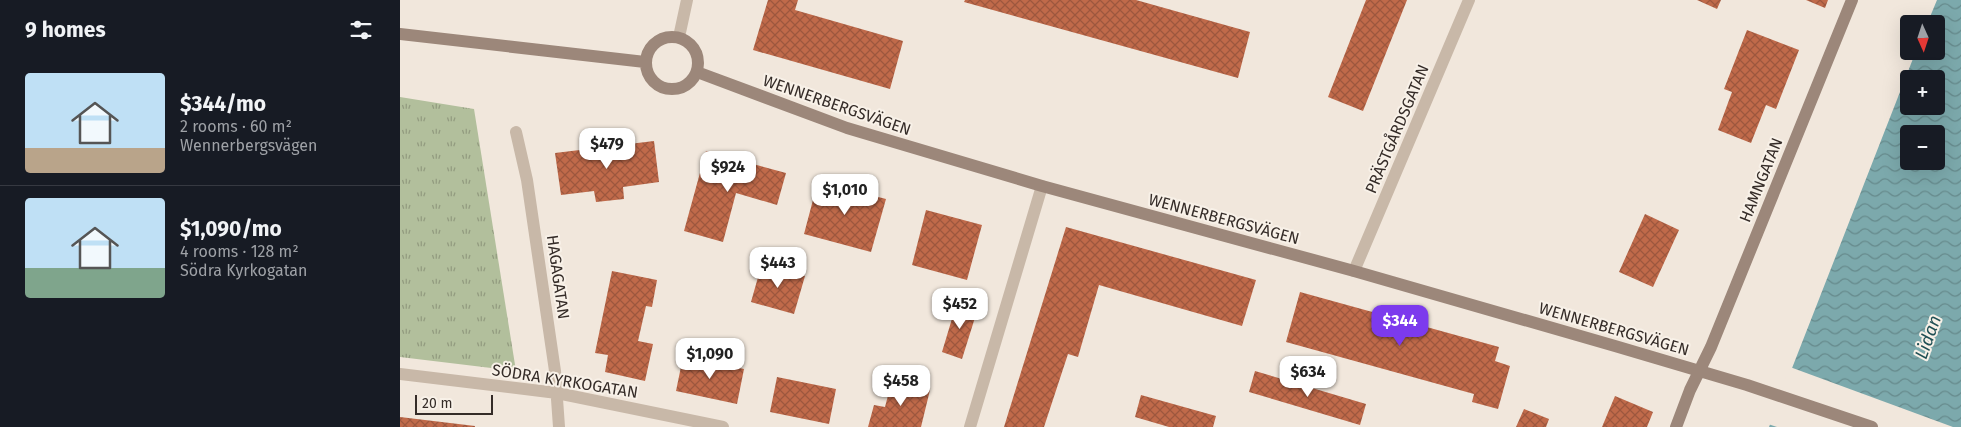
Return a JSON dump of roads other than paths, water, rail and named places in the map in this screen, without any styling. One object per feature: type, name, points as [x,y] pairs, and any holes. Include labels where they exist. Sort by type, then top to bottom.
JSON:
[{"type":"main road","name":"HAMNGATAN","points":[[1676,427],[1711,347],[1852,0]]},
{"type":"main road","points":[[400,34],[645,62]]},
{"type":"main road","points":[[667,37],[679,37],[690,43],[697,54],[697,72],[694,78],[683,87],[670,89],[652,81],[648,75],[645,62],[648,51],[656,42],[667,37]]},
{"type":"main road","name":"WENNERBERGSVÄGEN","points":[[697,72],[847,128],[1042,186],[1354,271],[1747,384],[1872,427]]},
{"type":"street","points":[[679,37],[687,0]]},
{"type":"street","name":"PRÄSTGÅRDSGATAN","points":[[1354,271],[1470,0]]},
{"type":"street","name":"HAGAGATAN","points":[[516,132],[527,180],[555,371],[559,427]]},
{"type":"street","points":[[970,427],[1042,186]]},
{"type":"street","name":"SÖDRA KYRKOGATAN","points":[[400,374],[557,393],[723,427]]},
{"type":"water","name":"Lidan","points":[[1937,0],[1961,0],[1961,427],[1769,427],[1900,92],[1900,115],[1945,115],[1945,70],[1909,70],[1912,60],[1945,60],[1945,15],[1931,15]]}]
